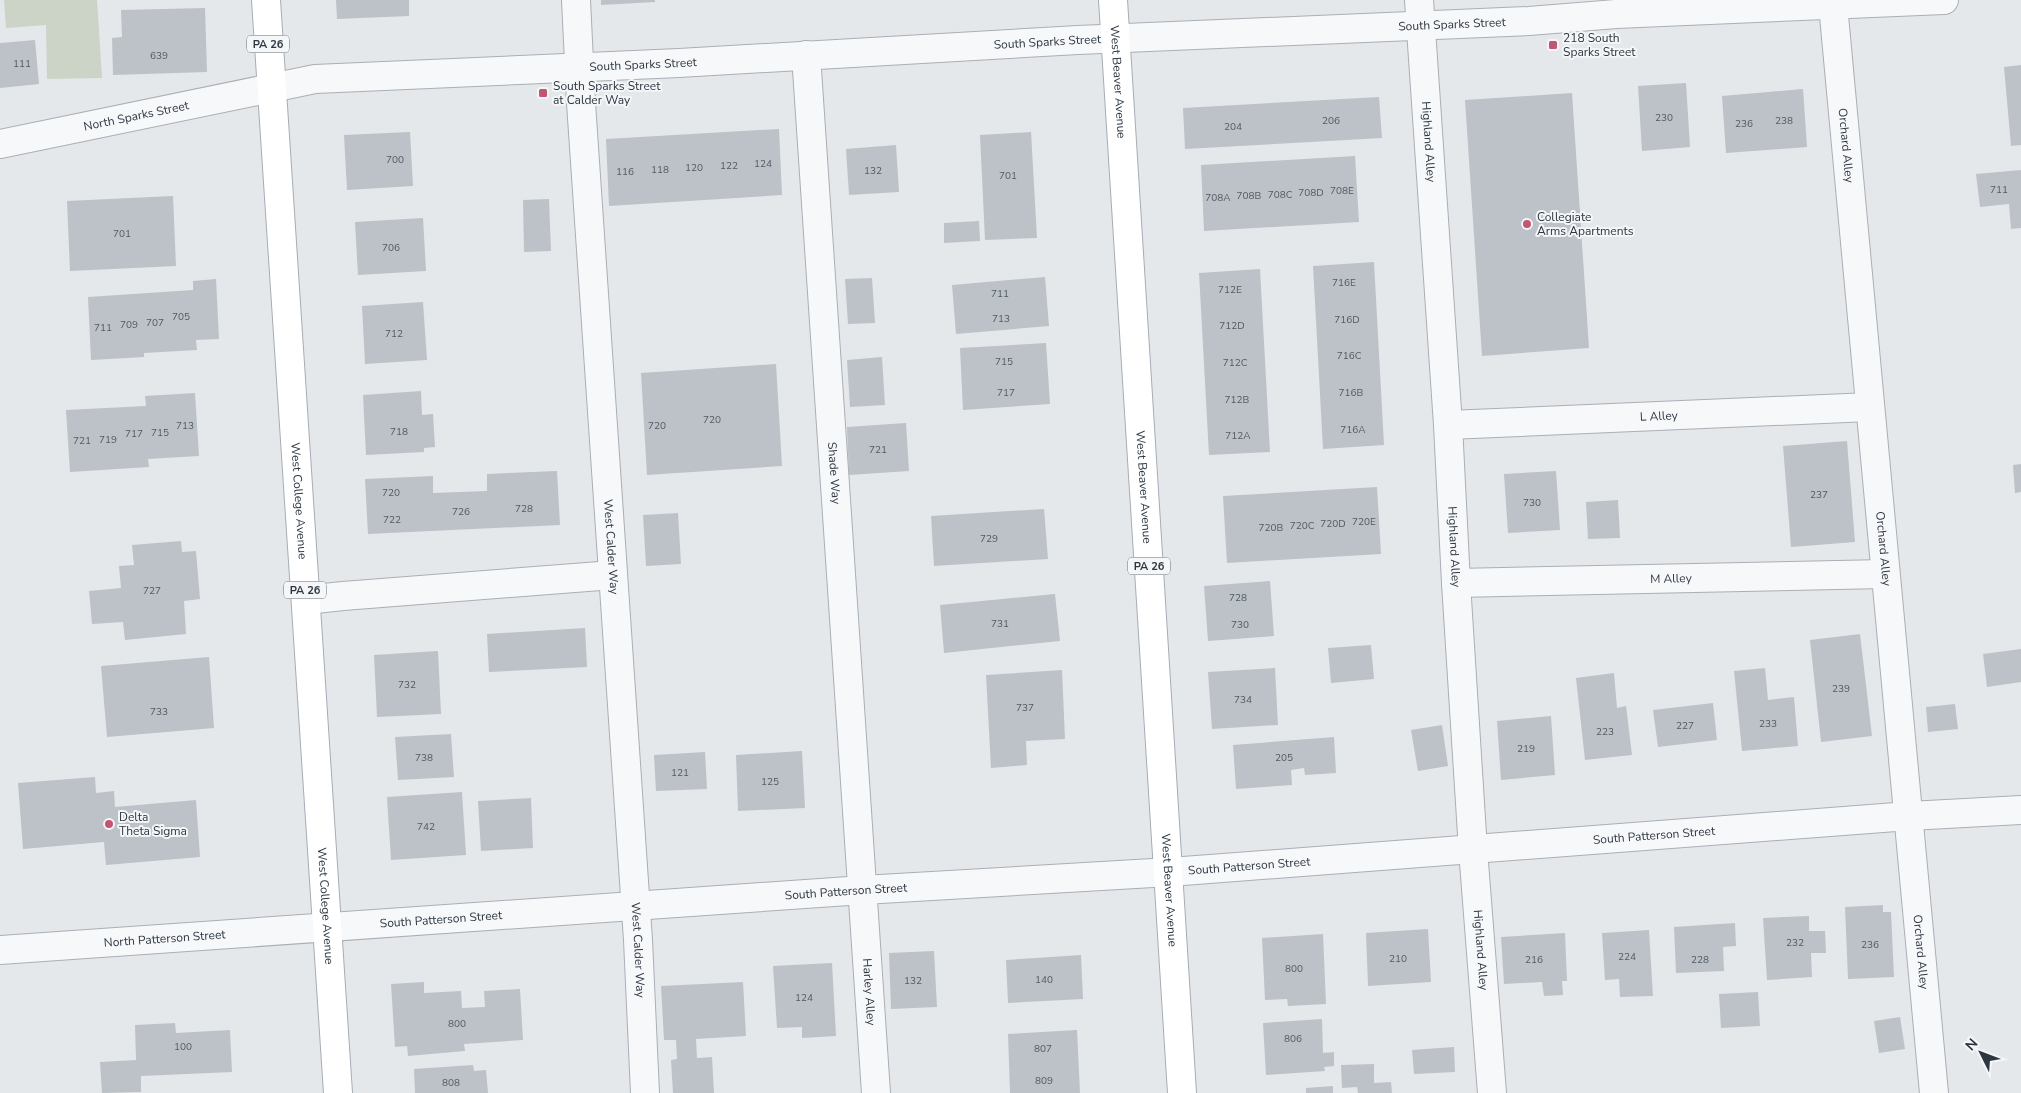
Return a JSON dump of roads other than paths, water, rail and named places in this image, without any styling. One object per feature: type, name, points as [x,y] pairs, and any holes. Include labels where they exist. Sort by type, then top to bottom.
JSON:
[{"type":"main road","name":"West College Avenue","points":[[266,0],[338,1093]]},
{"type":"main road","name":"West Beaver Avenue","points":[[1113,0],[1170,872],[1182,1093]]},
{"type":"street","name":"West Calder Way","points":[[576,0],[635,906],[645,1093]]},
{"type":"street","name":"South Sparks Street","points":[[272,88],[316,79],[679,63],[1115,39],[1420,12],[1528,21],[1616,14],[1944,0]]},
{"type":"street","name":"Orchard Alley","points":[[1833,5],[1934,1093]]},
{"type":"street","name":"Highland Alley","points":[[1420,12],[1448,425],[1473,850],[1492,1093]]},
{"type":"street","name":"Shade Way","points":[[806,55],[863,890]]},
{"type":"street","name":"North Sparks Street","points":[[0,144],[272,88]]},
{"type":"street","name":"L Alley","points":[[1448,425],[1870,407]]},
{"type":"street","name":"M Alley","points":[[1456,583],[1885,574]]},
{"type":"street","points":[[306,600],[613,575]]},
{"type":"street","name":"South Patterson Street","points":[[328,928],[863,890],[1170,872],[1909,816],[2021,810]]},
{"type":"street","name":"Harley Alley","points":[[863,890],[876,1093]]},
{"type":"street","name":"North Patterson Street","points":[[0,950],[328,928]]},
{"type":"place","name":"218 South Sparks Street","points":[[1553,45]]},
{"type":"place","name":"South Sparks Street at Calder Way","points":[[543,93]]},
{"type":"place","name":"Collegiate Arms Apartments","points":[[1527,224]]},
{"type":"place","name":"Delta Theta Sigma","points":[[109,824]]}]
